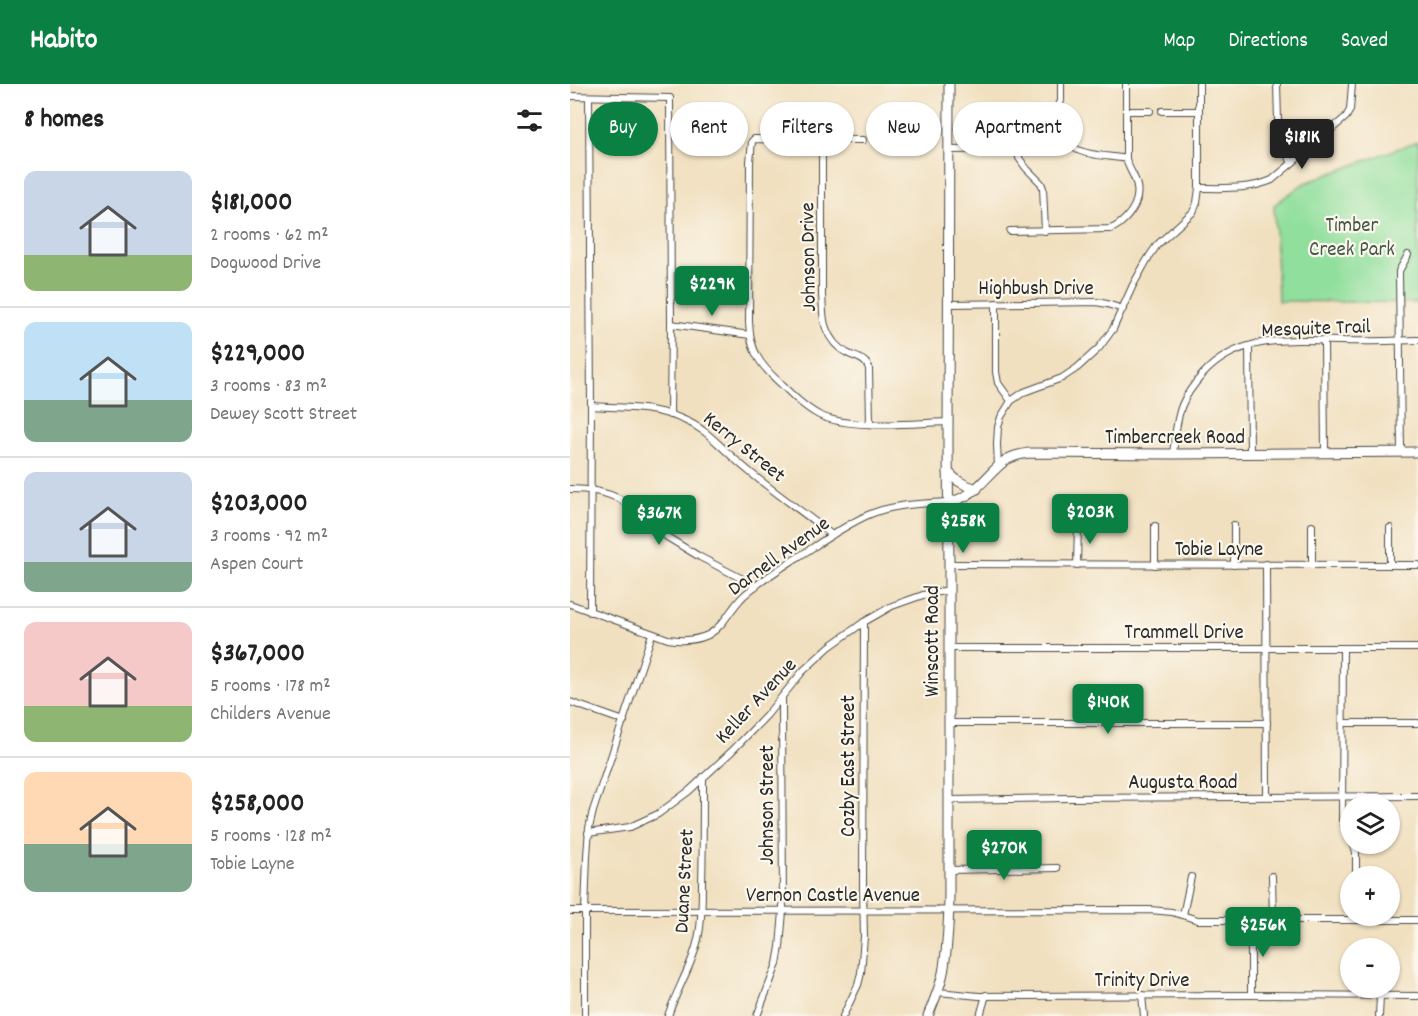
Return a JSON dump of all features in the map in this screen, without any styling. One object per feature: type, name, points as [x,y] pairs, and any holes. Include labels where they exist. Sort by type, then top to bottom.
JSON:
[{"type":"main road","name":"Winscott Road","points":[[928,1016],[938,992],[944,968],[949,910],[949,84]]},
{"type":"main road","name":"Timbercreek Road","points":[[948,502],[960,500],[977,489],[1007,460],[1029,453],[1418,452]]},
{"type":"main road","points":[[948,472],[957,482],[977,489]]},
{"type":"street","points":[[1061,84],[1061,102]]},
{"type":"street","points":[[1010,231],[1110,229],[1119,225],[1129,214],[1137,201],[1137,188],[1126,159],[1126,84]]},
{"type":"street","points":[[998,467],[998,427],[1001,417],[1011,402],[1024,392],[1062,378],[1099,348],[1113,329],[1146,260],[1157,245],[1193,212],[1199,188],[1199,84]]},
{"type":"street","points":[[1277,84],[1281,144],[1292,163]]},
{"type":"street","points":[[1199,188],[1250,187],[1272,180],[1346,117],[1350,110],[1352,84]]},
{"type":"street","points":[[570,96],[670,98],[670,415]]},
{"type":"street","points":[[589,97],[590,612]]},
{"type":"street","points":[[1126,111],[1150,111]]},
{"type":"street","points":[[1162,111],[1199,111]]},
{"type":"street","points":[[760,139],[752,141],[750,162],[750,335],[754,350],[765,367],[775,379],[812,411],[833,420],[852,423],[948,422]]},
{"type":"street","points":[[854,140],[863,140]]},
{"type":"street","points":[[1083,153],[1126,159]]},
{"type":"street","name":"Johnson Drive","points":[[822,156],[822,295],[825,327],[837,346],[868,364],[870,423]]},
{"type":"street","points":[[1019,156],[1043,188],[1045,231]]},
{"type":"street","points":[[1401,452],[1399,271],[1408,255]]},
{"type":"street","name":"Highbush Drive","points":[[949,304],[1096,302],[1123,309]]},
{"type":"street","points":[[996,303],[996,372],[998,383],[1011,402]]},
{"type":"street","points":[[671,324],[750,335]]},
{"type":"street","name":"Mesquite Trail","points":[[1173,454],[1180,413],[1187,394],[1212,364],[1233,351],[1279,341],[1418,340]]},
{"type":"street","points":[[1324,341],[1325,452]]},
{"type":"street","points":[[1249,346],[1250,453]]},
{"type":"street","name":"Kerry Street","points":[[591,406],[642,408],[683,419],[705,431],[737,462],[832,535]]},
{"type":"street","points":[[570,489],[591,490],[620,499],[667,537],[756,586]]},
{"type":"street","name":"Darnell Avenue","points":[[570,604],[668,639],[681,641],[697,639],[716,630],[746,593],[832,535],[867,515],[897,506],[948,502]]},
{"type":"street","points":[[1077,565],[1078,524]]},
{"type":"street","points":[[1234,525],[1234,565]]},
{"type":"street","points":[[1155,526],[1155,565]]},
{"type":"street","points":[[1312,526],[1312,565]]},
{"type":"street","points":[[1390,528],[1390,565]]},
{"type":"street","name":"Tobie Layne","points":[[949,564],[1418,565]]},
{"type":"street","points":[[1266,564],[1267,796]]},
{"type":"street","name":"Keller Avenue","points":[[588,833],[622,829],[649,819],[671,806],[753,730],[803,671],[829,647],[864,622],[892,606],[923,595],[949,591]]},
{"type":"street","name":"Cozby East Street","points":[[843,1016],[858,985],[864,937],[864,622]]},
{"type":"street","points":[[585,1016],[588,833],[593,811],[652,634]]},
{"type":"street","name":"Trammell Drive","points":[[949,648],[1418,648]]},
{"type":"street","points":[[1342,794],[1344,648]]},
{"type":"street","name":"Johnson Street","points":[[757,1016],[777,964],[783,911],[782,697]]},
{"type":"street","points":[[570,702],[624,721]]},
{"type":"street","points":[[949,723],[1267,723]]},
{"type":"street","points":[[1343,723],[1418,723]]},
{"type":"street","name":"Duane Street","points":[[668,1016],[693,957],[699,934],[702,911],[703,777]]},
{"type":"street","name":"Augusta Road","points":[[1400,796],[1418,796]]},
{"type":"street","name":"Augusta Road","points":[[949,800],[1340,797]]},
{"type":"street","points":[[949,870],[1058,868]]},
{"type":"street","points":[[1272,876],[1273,920]]},
{"type":"street","points":[[1183,915],[1191,877]]},
{"type":"street","name":"Vernon Castle Avenue","points":[[570,911],[1150,910],[1172,912],[1198,920],[1340,918]]},
{"type":"street","name":"Vernon Castle Avenue","points":[[1400,919],[1418,920]]},
{"type":"street","points":[[1251,920],[1251,995]]},
{"type":"street","name":"Trinity Drive","points":[[938,992],[986,995],[1340,996]]},
{"type":"street","points":[[980,1016],[986,995]]},
{"type":"street","points":[[1142,995],[1144,1016]]},
{"type":"street","name":"Trinity Drive","points":[[1400,996],[1418,996]]},
{"type":"street","points":[[1379,1016],[1380,998]]},
{"type":"green space","name":"Timber Creek Park","points":[[1418,141],[1418,303],[1278,301],[1274,205],[1303,184]]}]
